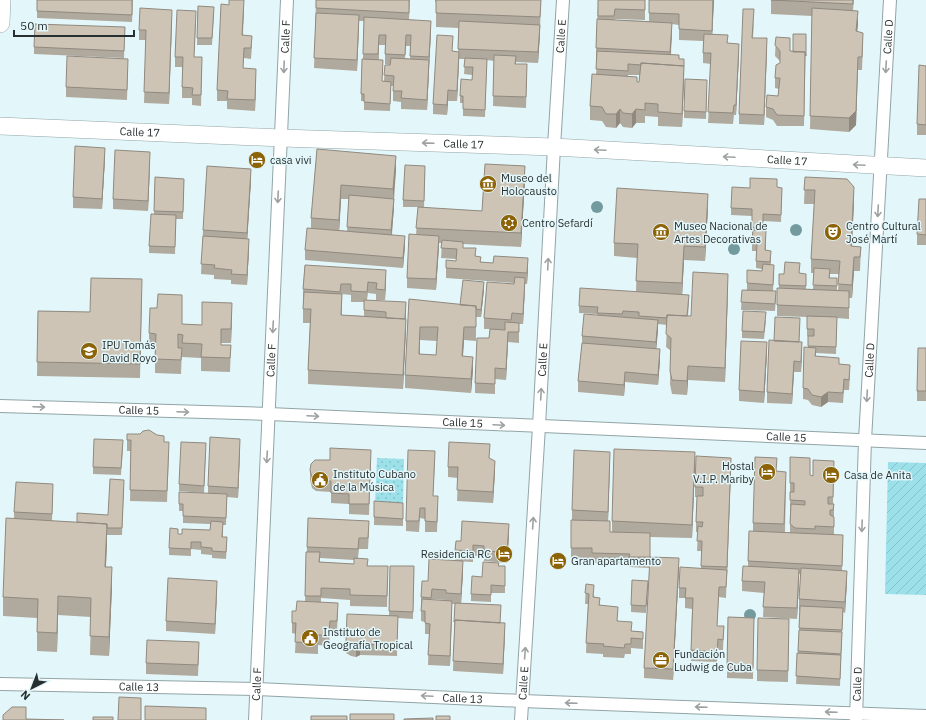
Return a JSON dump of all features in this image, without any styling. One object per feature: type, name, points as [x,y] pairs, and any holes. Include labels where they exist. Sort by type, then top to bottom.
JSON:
[{"type":"main road","points":[[0,23],[1,0]]},
{"type":"street","name":"Calle F","points":[[255,720],[287,0]]},
{"type":"street","name":"Calle E","points":[[521,720],[540,426],[563,0]]},
{"type":"street","name":"Calle D","points":[[856,716],[865,440],[890,0]]},
{"type":"street","name":"Calle 17","points":[[0,126],[281,138],[554,147],[926,168]]},
{"type":"street","name":"Calle 15","points":[[0,406],[269,414],[926,443]]},
{"type":"street","name":"Calle 13","points":[[0,684],[257,688],[856,716],[926,716]]},
{"type":"shaded area","points":[[377,458],[404,459],[403,504],[375,503]]},
{"type":"shaded area","points":[[888,462],[926,463],[926,595],[885,594]]},
{"type":"building","points":[[37,0],[132,0],[132,15],[37,11]]},
{"type":"building","points":[[229,0],[244,0],[242,35],[252,36],[251,48],[244,48],[243,68],[256,69],[255,100],[227,99],[228,91],[217,90],[221,4],[229,5]]},
{"type":"building","points":[[316,0],[409,0],[409,13],[316,8]]},
{"type":"building","points":[[436,0],[541,0],[540,17],[436,13]]},
{"type":"building","points":[[598,0],[645,0],[645,10],[615,9],[614,16],[598,16]]},
{"type":"building","points":[[649,0],[713,0],[712,31],[679,29],[679,14],[649,13]]},
{"type":"building","points":[[771,0],[853,0],[853,4]]},
{"type":"building","points":[[198,6],[214,7],[212,38],[197,38]]},
{"type":"building","points":[[140,8],[172,10],[169,93],[144,92],[146,30],[139,30]]},
{"type":"building","points":[[812,8],[858,11],[856,31],[863,33],[862,57],[858,57],[856,111],[849,118],[810,116]]},
{"type":"building","points":[[743,9],[754,9],[752,38],[767,38],[764,115],[739,114]]},
{"type":"building","points":[[177,10],[196,11],[194,57],[202,57],[201,95],[192,95],[193,88],[182,87],[183,57],[175,57]]},
{"type":"building","points":[[316,13],[359,15],[357,60],[314,58]]},
{"type":"building","points":[[364,17],[431,21],[429,57],[410,56],[411,35],[406,35],[405,55],[385,54],[386,35],[379,35],[378,54],[363,54]]},
{"type":"building","points":[[597,19],[672,23],[670,52],[596,48]]},
{"type":"building","points":[[459,21],[540,25],[538,52],[458,49]]},
{"type":"building","points":[[35,24],[125,27],[124,51],[34,47]]},
{"type":"building","points":[[704,34],[728,35],[727,43],[739,44],[736,105],[734,105],[733,113],[708,112],[711,53],[703,53]]},
{"type":"building","points":[[793,34],[806,34],[806,56],[805,52],[793,52]]},
{"type":"building","points":[[437,35],[453,36],[452,51],[459,52],[457,91],[448,90],[447,105],[433,104]]},
{"type":"building","points":[[776,37],[790,38],[790,51],[805,52],[804,116],[777,115],[773,109],[766,107],[767,95],[778,96],[780,78],[775,78],[776,65],[780,63],[780,51],[775,45]]},
{"type":"building","points":[[597,51],[679,55],[679,59],[684,59],[684,66],[641,63],[641,65],[628,64],[628,71],[596,69]]},
{"type":"building","points":[[494,55],[516,56],[515,64],[527,64],[526,97],[493,96]]},
{"type":"building","points":[[67,56],[128,59],[127,90],[66,87]]},
{"type":"building","points":[[391,58],[429,60],[427,100],[401,98],[402,91],[393,91],[394,76],[384,75],[385,65],[390,65]]},
{"type":"building","points":[[465,58],[487,59],[485,110],[463,109],[463,96],[460,96],[461,79],[472,80],[473,67],[464,67]]},
{"type":"building","points":[[362,59],[383,60],[382,81],[391,82],[390,104],[364,102],[364,94],[361,94]]},
{"type":"building","points":[[641,63],[684,66],[682,114],[658,112],[658,104],[645,103],[645,110],[636,109],[632,114],[623,113],[620,109],[616,114],[606,114],[602,107],[590,106],[592,74],[637,77],[637,82],[639,82]]},
{"type":"building","points":[[919,65],[926,66],[926,125],[917,124]]},
{"type":"building","points":[[685,79],[707,80],[706,112],[684,111]]},
{"type":"building","points":[[75,146],[105,148],[102,199],[73,197]]},
{"type":"building","points":[[317,149],[396,156],[393,189],[341,185],[339,220],[311,218]]},
{"type":"building","points":[[115,150],[150,152],[148,201],[113,199]]},
{"type":"building","points":[[485,164],[525,166],[521,233],[416,228],[418,207],[482,211]]},
{"type":"building","points":[[405,165],[425,166],[424,201],[403,200]]},
{"type":"building","points":[[207,166],[251,169],[247,233],[203,230]]},
{"type":"building","points":[[155,177],[184,179],[183,212],[154,211]]},
{"type":"building","name":"Centro Cultural José Martí","points":[[805,177],[847,179],[854,187],[851,246],[861,247],[860,257],[854,257],[852,285],[838,284],[840,261],[811,259],[815,190],[804,190]]},
{"type":"building","points":[[750,178],[777,179],[777,187],[782,188],[781,215],[763,214],[763,228],[752,227],[752,209],[731,208],[732,187],[750,188]]},
{"type":"building","name":"Museo Nacional de Artes Decorativas","points":[[617,188],[708,194],[705,247],[684,246],[682,283],[636,281],[638,244],[614,243]]},
{"type":"building","points":[[349,195],[394,199],[391,230],[347,227]]},
{"type":"building","points":[[919,199],[926,199],[926,235],[917,234]]},
{"type":"building","points":[[151,214],[176,215],[175,247],[149,246]]},
{"type":"building","points":[[307,228],[405,236],[403,258],[305,250]]},
{"type":"building","points":[[753,230],[766,231],[765,250],[771,251],[770,262],[756,261],[757,244],[752,244]]},
{"type":"building","points":[[409,234],[439,236],[436,279],[407,278]]},
{"type":"building","points":[[203,236],[249,239],[247,275],[231,274],[232,270],[214,268],[215,265],[201,264]]},
{"type":"building","points":[[442,240],[463,242],[463,248],[476,248],[475,256],[481,257],[480,262],[493,263],[494,256],[528,258],[527,273],[446,268],[446,260],[456,261],[457,249],[441,248]]},
{"type":"building","points":[[785,262],[800,263],[799,273],[806,274],[806,286],[779,285],[779,274],[784,274]]},
{"type":"building","points":[[763,264],[774,265],[773,285],[747,283],[747,270],[762,271]]},
{"type":"building","points":[[305,265],[386,270],[385,290],[376,289],[377,283],[368,282],[367,292],[351,291],[351,284],[341,284],[340,292],[303,289]]},
{"type":"building","points":[[814,268],[830,269],[829,278],[837,278],[837,286],[813,285]]},
{"type":"building","points":[[693,272],[728,274],[725,368],[688,366],[687,381],[672,380],[670,371],[671,338],[666,334],[667,315],[691,316]]},
{"type":"building","points":[[515,277],[525,278],[523,314],[512,313],[511,320],[484,318],[487,282],[514,284]]},
{"type":"building","name":"IPU Tomás David Royo","points":[[91,278],[142,279],[140,364],[37,362],[38,311],[90,312]]},
{"type":"building","points":[[463,280],[484,282],[481,310],[476,309],[476,306],[460,305]]},
{"type":"building","points":[[580,288],[689,295],[687,316],[667,315],[667,318],[639,316],[639,312],[623,311],[622,314],[597,313],[598,307],[579,306]]},
{"type":"building","points":[[777,288],[849,291],[849,308],[777,305]]},
{"type":"building","points":[[742,290],[776,291],[775,304],[741,302]]},
{"type":"building","points":[[304,292],[342,294],[341,315],[406,319],[403,375],[308,370],[311,309],[303,309]]},
{"type":"building","points":[[158,294],[182,295],[182,324],[202,325],[202,302],[232,303],[231,329],[221,329],[221,345],[231,345],[230,358],[201,357],[202,344],[182,343],[183,335],[178,334],[178,348],[182,348],[181,360],[155,359],[156,334],[149,333],[150,308],[157,308]]},
{"type":"building","points":[[409,299],[476,306],[476,327],[464,327],[462,356],[473,357],[471,379],[405,375]],"holes":[[[420,327],[438,327],[436,355],[419,354]]]},
{"type":"building","points":[[364,300],[406,302],[405,319],[386,318],[386,312],[364,310]]},
{"type":"building","points":[[743,311],[766,312],[764,332],[742,331]]},
{"type":"building","points":[[584,314],[658,320],[656,342],[582,336]]},
{"type":"building","points":[[807,316],[837,317],[836,347],[808,346],[808,336],[814,336],[814,329],[807,329]]},
{"type":"building","points":[[775,317],[800,318],[799,342],[774,341]]},
{"type":"building","points":[[505,322],[519,323],[519,332],[508,332],[506,369],[495,368],[495,384],[475,383],[477,338],[489,338],[490,329],[505,330]]},
{"type":"building","points":[[769,340],[802,342],[801,362],[794,361],[792,394],[767,392]]},
{"type":"building","points":[[741,341],[767,342],[764,392],[739,390]]},
{"type":"building","points":[[582,343],[660,349],[658,375],[625,372],[624,385],[578,381]]},
{"type":"building","points":[[804,347],[816,348],[815,356],[839,358],[839,364],[850,365],[849,380],[844,379],[843,393],[828,392],[821,397],[812,395],[808,389],[803,388]]},
{"type":"building","points":[[918,348],[926,348],[926,391],[917,391]]},
{"type":"building","points":[[149,430],[157,435],[164,436],[164,442],[169,442],[167,491],[130,490],[131,440],[127,440],[127,434],[140,434],[143,431]]},
{"type":"building","points":[[210,437],[240,439],[238,488],[208,486]]},
{"type":"building","points":[[94,439],[123,440],[121,468],[93,467]]},
{"type":"building","points":[[181,442],[206,443],[204,486],[179,484]]},
{"type":"building","points":[[449,442],[490,444],[489,458],[495,461],[493,492],[457,490],[458,467],[448,467]]},
{"type":"building","points":[[330,448],[371,450],[369,504],[349,504],[349,494],[331,493],[331,481],[316,481],[312,478],[310,470],[311,464],[315,460],[330,460]]},
{"type":"building","points":[[614,449],[695,452],[692,525],[612,521]]},
{"type":"building","points":[[408,450],[435,451],[433,496],[438,496],[437,522],[425,521],[425,508],[420,508],[419,521],[406,521]]},
{"type":"building","points":[[574,450],[610,452],[608,512],[572,510]]},
{"type":"building","points":[[696,456],[731,458],[727,567],[701,566],[702,541],[697,541],[698,526],[702,527],[703,522],[696,522],[697,496],[703,496],[703,487],[695,487]]},
{"type":"building","points":[[755,457],[777,458],[776,471],[786,472],[784,524],[753,523]]},
{"type":"building","points":[[790,457],[810,458],[810,475],[813,476],[813,460],[834,461],[833,497],[828,497],[828,504],[834,504],[833,510],[830,510],[830,515],[834,517],[834,527],[815,526],[815,529],[795,528],[790,524],[791,504],[805,505],[805,501],[790,500],[790,492],[794,492],[794,483],[790,483]]},
{"type":"building","points":[[110,479],[124,480],[122,528],[107,528],[107,524],[77,522],[77,513],[108,515]]},
{"type":"building","points":[[16,482],[53,484],[52,514],[14,512]]},
{"type":"building","points":[[179,492],[227,494],[226,518],[183,516],[183,504],[179,504]]},
{"type":"building","points":[[374,501],[403,503],[403,519],[374,517]]},
{"type":"building","points":[[6,518],[107,524],[105,567],[112,567],[109,637],[90,636],[91,598],[58,596],[57,633],[37,632],[38,599],[3,597]]},
{"type":"building","points":[[308,518],[369,521],[368,538],[359,538],[358,549],[307,547]]},
{"type":"building","points":[[571,520],[610,521],[610,532],[650,533],[650,557],[629,557],[630,554],[592,553],[592,548],[571,548]]},
{"type":"building","points":[[211,521],[223,522],[222,537],[227,537],[226,552],[212,551],[212,548],[201,547],[201,542],[191,542],[191,549],[169,548],[170,528],[178,529],[178,534],[182,534],[182,529],[210,530]]},
{"type":"building","points":[[462,521],[509,524],[507,552],[484,551],[484,546],[473,545],[473,551],[455,550],[456,541],[461,541]]},
{"type":"building","points":[[749,531],[843,535],[842,566],[748,561]]},
{"type":"building","points":[[306,552],[320,552],[319,562],[354,564],[354,558],[368,559],[367,566],[388,566],[387,596],[350,595],[350,589],[321,588],[321,596],[305,596]]},
{"type":"building","points":[[650,557],[679,558],[673,669],[644,668]]},
{"type":"building","points":[[429,559],[463,561],[461,594],[446,593],[446,590],[432,589],[431,598],[421,597],[422,581],[428,581]]},
{"type":"building","points":[[483,562],[499,563],[498,566],[505,566],[505,586],[491,585],[491,595],[471,594],[472,576],[482,577]]},
{"type":"building","points":[[390,566],[414,566],[413,612],[389,611]]},
{"type":"building","points":[[743,566],[799,569],[797,608],[763,607],[765,582],[742,581]]},
{"type":"building","points":[[680,567],[727,570],[726,587],[719,587],[717,626],[724,626],[723,640],[718,639],[717,652],[691,650],[693,598],[685,598],[686,588],[679,588]]},
{"type":"building","points":[[801,568],[847,571],[845,602],[799,599]]},
{"type":"building","points":[[168,578],[217,581],[215,624],[166,621]]},
{"type":"building","points":[[632,580],[648,581],[646,606],[631,605]]},
{"type":"building","points":[[586,584],[594,585],[593,597],[600,598],[599,605],[618,607],[617,621],[632,622],[631,631],[643,632],[643,639],[631,638],[631,644],[625,644],[624,648],[603,646],[604,644],[586,643],[589,594],[585,593]]},
{"type":"building","points":[[422,599],[452,601],[450,656],[428,655],[430,624],[425,623],[425,611],[421,611]]},
{"type":"building","points":[[297,601],[338,603],[337,621],[330,621],[329,635],[318,635],[318,643],[295,642],[296,623],[292,623],[292,611],[296,611]]},
{"type":"building","points":[[455,603],[501,605],[500,623],[455,620],[454,622]]},
{"type":"building","points":[[800,606],[843,608],[842,630],[799,628]]},
{"type":"building","points":[[347,614],[398,616],[397,645],[360,644],[356,647],[351,646],[346,642]]},
{"type":"building","points":[[728,617],[754,618],[753,668],[727,668]]},
{"type":"building","points":[[758,618],[789,619],[788,671],[757,670]]},
{"type":"building","points":[[455,620],[505,623],[503,664],[453,661]]},
{"type":"building","points":[[799,630],[842,632],[841,654],[798,651]]},
{"type":"building","points":[[147,640],[199,642],[198,665],[146,663]]},
{"type":"building","points":[[797,653],[841,655],[840,679],[796,676]]},
{"type":"building","points":[[119,697],[141,698],[141,720],[118,720]]},
{"type":"building","points":[[145,706],[206,708],[206,720],[145,720]]},
{"type":"building","points":[[12,707],[26,707],[26,719],[64,720],[3,720],[3,715]]},
{"type":"building","points":[[350,714],[394,714],[394,720],[350,720]]},
{"type":"building","points":[[311,716],[347,716],[347,720],[311,720]]},
{"type":"building","points":[[436,716],[450,716],[450,720],[436,720]]},
{"type":"building","points":[[93,717],[113,717],[113,720],[93,720]]},
{"type":"building","points":[[433,718],[433,720],[404,720],[404,719]]},
{"type":"place","name":"casa vivi","points":[[257,160]]},
{"type":"place","name":"Museo del Holocausto","points":[[488,184]]},
{"type":"place","name":"Centro Sefardí","points":[[509,223]]},
{"type":"place","name":"Museo Nacional de Artes Decorativas","points":[[661,232]]},
{"type":"place","name":"Centro Cultural José Martí","points":[[833,232]]},
{"type":"place","name":"IPU Tomás David Royo","points":[[89,351]]},
{"type":"place","name":"Hostal V.I.P. Mariby","points":[[767,472]]},
{"type":"place","name":"Casa de Anita","points":[[831,475]]},
{"type":"place","name":"Instituto Cubano de la Música","points":[[320,480]]},
{"type":"place","name":"Residencia RC","points":[[504,554]]},
{"type":"place","name":"Gran apartamento","points":[[558,561]]},
{"type":"place","name":"Instituto de Geografía Tropical","points":[[310,638]]},
{"type":"place","name":"Fundación Ludwig de Cuba","points":[[661,660]]}]
